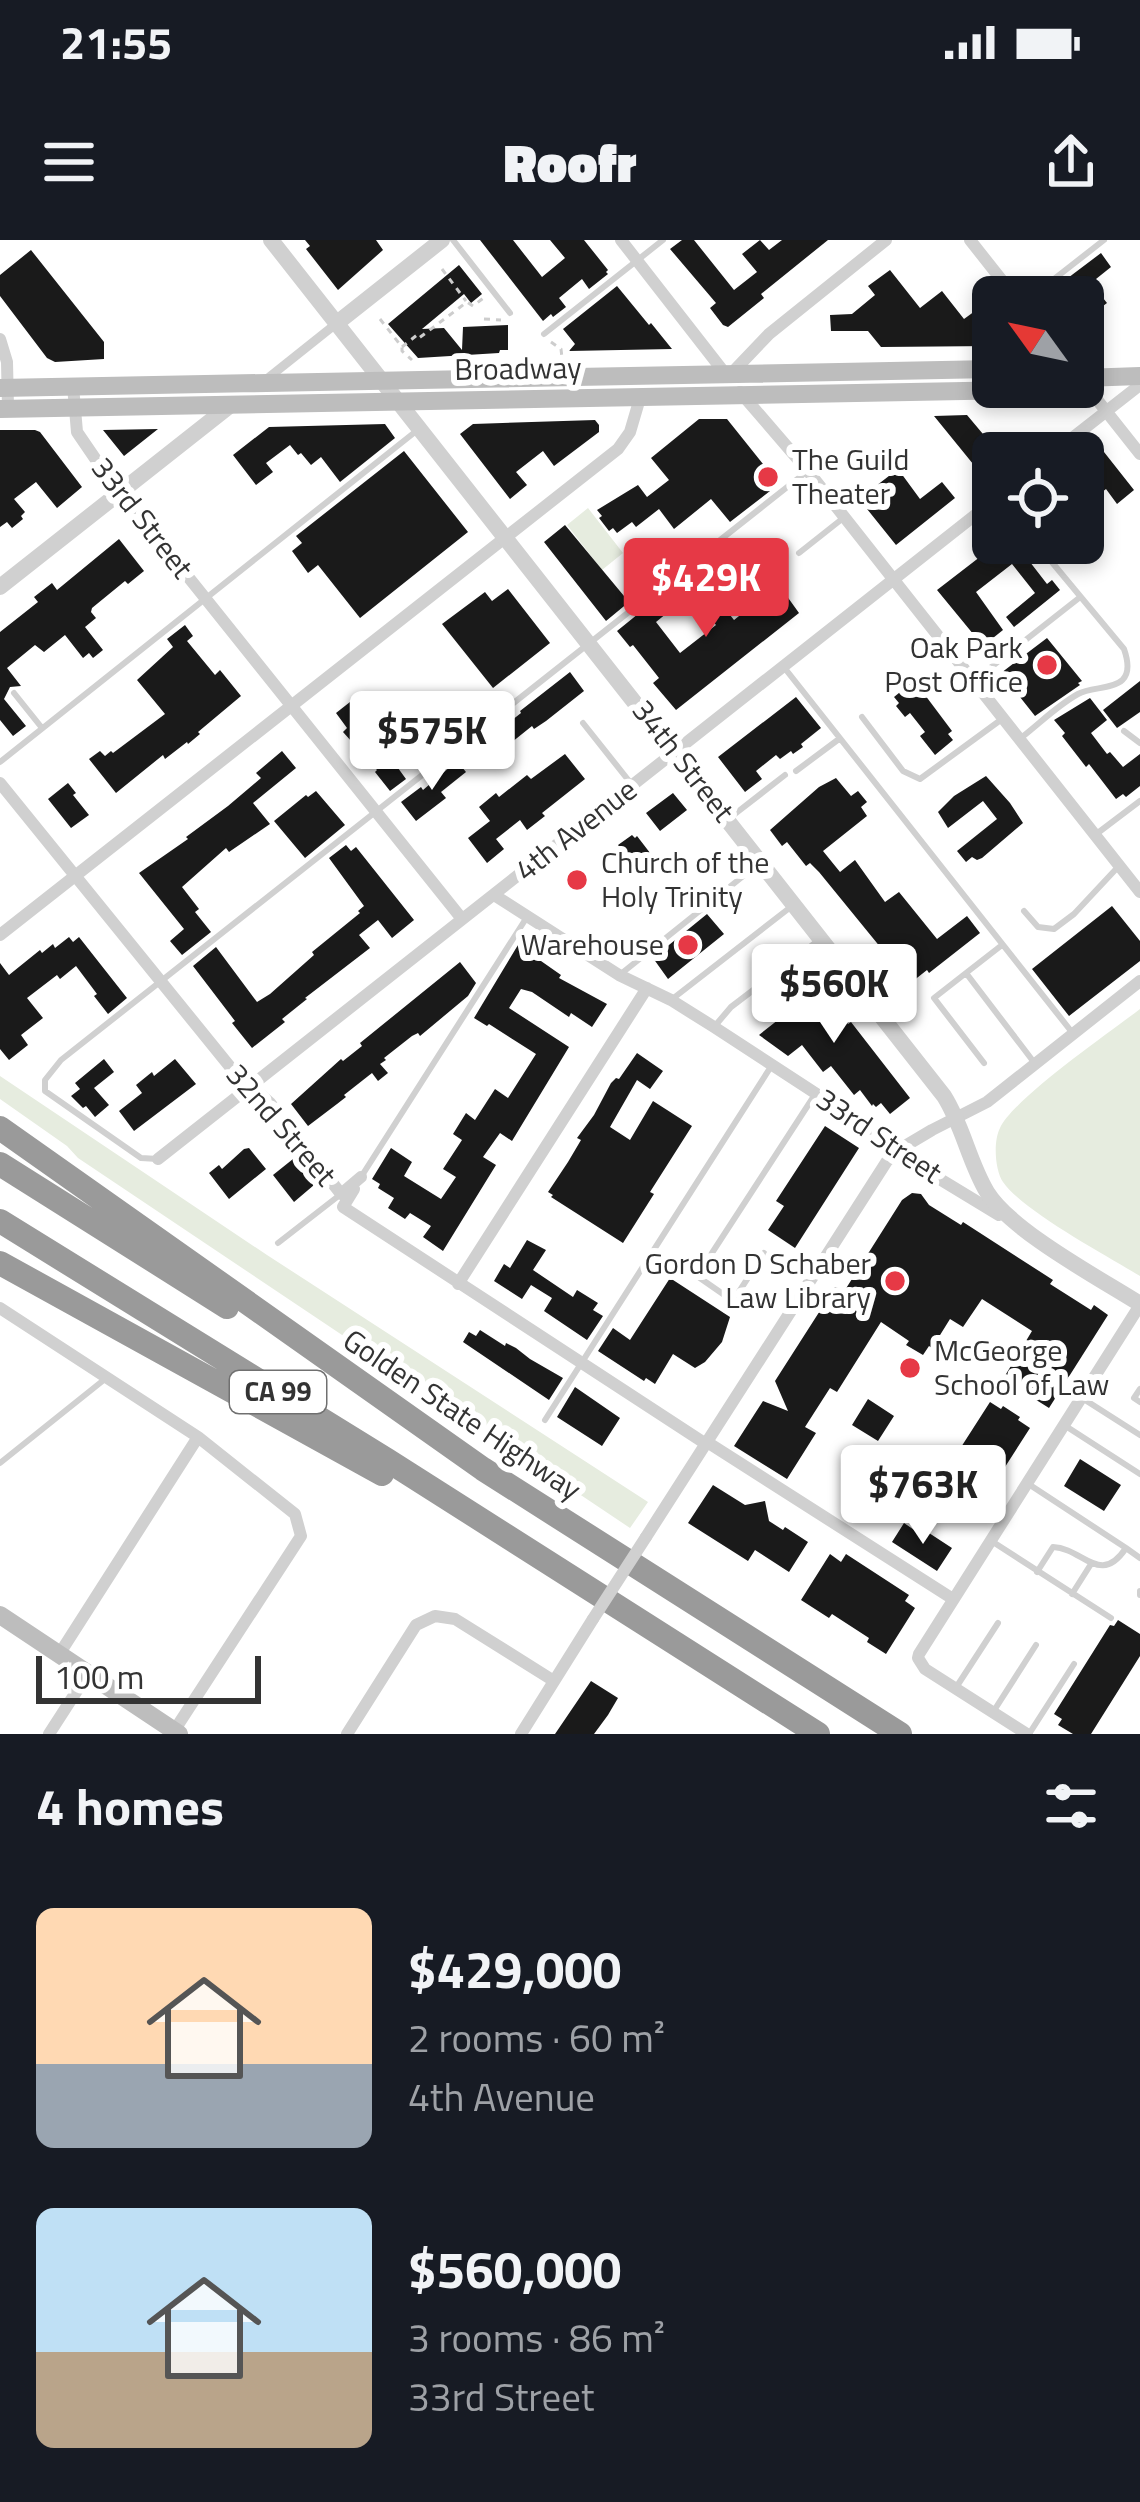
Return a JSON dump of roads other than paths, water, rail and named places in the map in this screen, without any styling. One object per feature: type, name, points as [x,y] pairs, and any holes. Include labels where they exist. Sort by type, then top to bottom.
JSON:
[{"type":"highway","name":"Golden State Highway","points":[[0,1129],[483,1469],[900,1734]]},
{"type":"highway","points":[[0,1164],[483,1469]]},
{"type":"highway","name":"CA 99","points":[[0,1221],[818,1734]]},
{"type":"highway","points":[[0,1263],[553,1566]]},
{"type":"main road","name":"Broadway","points":[[4,388],[972,370]]},
{"type":"main road","points":[[1104,380],[1140,380]]},
{"type":"main road","name":"Broadway","points":[[3,410],[972,391]]},
{"type":"main road","points":[[0,1615],[176,1732]]},
{"type":"street","name":"34th Street","points":[[271,240],[944,1096],[988,1194],[1032,1234]]},
{"type":"street","points":[[263,382],[442,240]]},
{"type":"street","points":[[621,240],[1140,892]]},
{"type":"street","points":[[728,377],[769,334],[886,240]]},
{"type":"street","points":[[970,240],[999,276]]},
{"type":"street","points":[[0,339],[6,353],[3,410]]},
{"type":"street","points":[[1081,432],[1140,380]]},
{"type":"street","name":"33rd Street","points":[[73,386],[77,432],[463,919]]},
{"type":"street","points":[[0,935],[618,449],[630,432],[640,398]]},
{"type":"street","points":[[0,587],[232,404]]},
{"type":"street","points":[[1103,408],[1140,454]]},
{"type":"street","name":"4th Avenue","points":[[158,1159],[972,517]]},
{"type":"street","name":"32nd Street","points":[[0,783],[231,1068],[270,1103],[340,1194],[362,1178]]},
{"type":"street","name":"33rd Street","points":[[494,895],[619,975],[714,1027],[915,1164],[1140,1305]]},
{"type":"street","points":[[520,1734],[886,1163],[899,1149],[987,1102],[1140,981]]},
{"type":"street","points":[[458,1284],[647,988]]},
{"type":"street","name":"32nd Street","points":[[362,1178],[343,1207],[953,1598]]},
{"type":"street","points":[[1028,1734],[925,1669],[918,1658],[1140,1305]]},
{"type":"street","points":[[0,1309],[197,1437],[295,1514],[301,1536],[176,1732]]},
{"type":"street","points":[[60,1653],[197,1437]]},
{"type":"street","points":[[347,1734],[416,1625],[435,1616],[455,1619],[554,1681]]},
{"type":"street","points":[[49,1734],[88,1672]]},
{"type":"lane","points":[[453,240],[510,313]]},
{"type":"lane","points":[[544,334],[663,240]]},
{"type":"lane","points":[[1058,276],[1104,240]]},
{"type":"lane","points":[[0,762],[420,429]]},
{"type":"lane","points":[[158,1159],[141,1158],[45,1090],[45,1080],[61,1060],[808,471]]},
{"type":"lane","points":[[799,553],[845,517]]},
{"type":"lane","points":[[1019,739],[1079,693],[1114,687],[1126,674],[1124,649],[1052,564]]},
{"type":"lane","points":[[973,682],[1079,598]]},
{"type":"lane","points":[[783,666],[1074,1034]]},
{"type":"lane","points":[[14,693],[42,728]]},
{"type":"lane","points":[[862,717],[903,771],[920,779],[1003,719]]},
{"type":"lane","points":[[583,724],[633,786]]},
{"type":"lane","points":[[1124,731],[1140,743]]},
{"type":"lane","points":[[796,771],[839,739]]},
{"type":"lane","points":[[728,819],[784,776]]},
{"type":"lane","points":[[1095,835],[1140,801]]},
{"type":"lane","points":[[619,975],[762,862]]},
{"type":"lane","points":[[1024,911],[1038,927],[1054,929],[1120,866]]},
{"type":"lane","points":[[670,1000],[794,904]]},
{"type":"lane","points":[[362,1178],[457,1036],[527,916]]},
{"type":"lane","points":[[714,1027],[730,1007],[821,938]]},
{"type":"lane","points":[[984,1063],[934,998],[1002,944]]},
{"type":"lane","points":[[966,973],[1035,1064]]},
{"type":"lane","points":[[545,1420],[772,1065]]},
{"type":"lane","points":[[764,1253],[734,1301],[697,1276],[816,1093]]},
{"type":"lane","points":[[278,1243],[340,1194]]},
{"type":"lane","points":[[0,1463],[105,1378]]},
{"type":"lane","points":[[1140,1389],[1134,1398],[1140,1402]]},
{"type":"lane","points":[[1082,1397],[1140,1435]]},
{"type":"lane","points":[[1064,1425],[1140,1474]]},
{"type":"lane","points":[[1027,1484],[1140,1558]]},
{"type":"lane","points":[[990,1541],[1111,1618]]},
{"type":"lane","points":[[1037,1572],[1053,1547],[1091,1564],[1109,1565],[1126,1548]]},
{"type":"lane","points":[[1072,1594],[1091,1564]]},
{"type":"lane","points":[[956,1689],[998,1623]]},
{"type":"lane","points":[[993,1712],[1036,1645]]},
{"type":"lane","points":[[1028,1734],[1073,1664]]},
{"type":"place","name":"The Guild Theater","points":[[768,477]]},
{"type":"place","name":"Oak Park Post Office","points":[[1047,665]]},
{"type":"place","name":"Church of the Holy Trinity","points":[[577,880]]},
{"type":"place","name":"Warehouse","points":[[688,945]]},
{"type":"place","name":"Gordon D Schaber Law Library","points":[[895,1281]]},
{"type":"place","name":"McGeorge School of Law","points":[[910,1368]]}]
